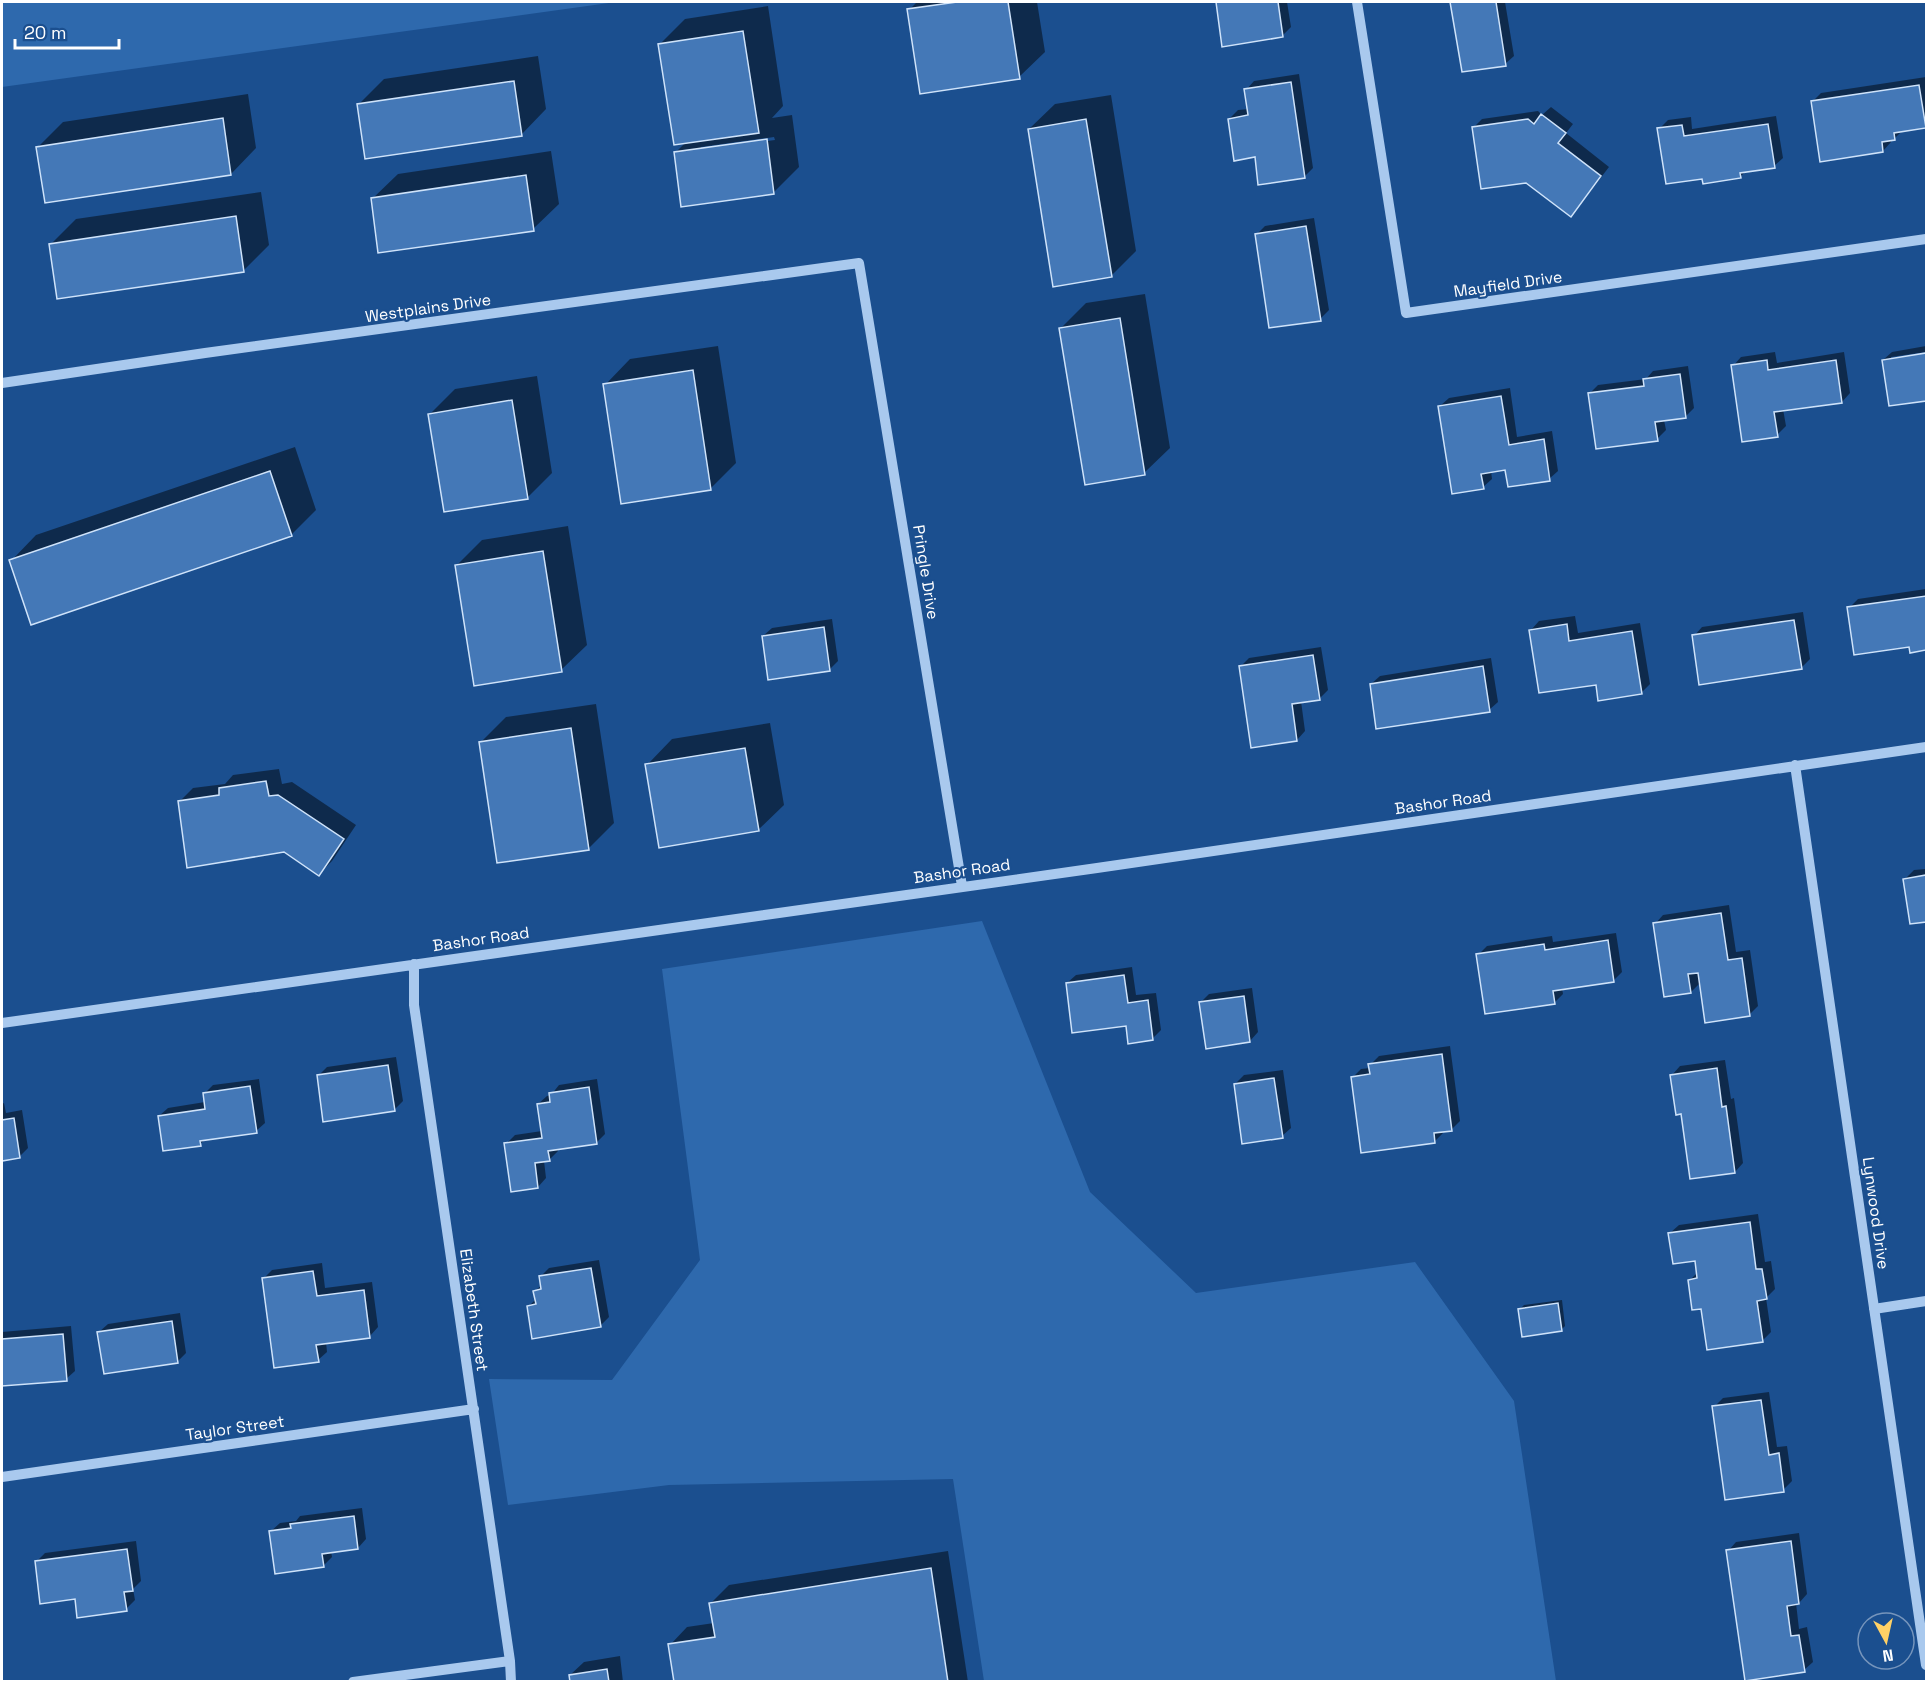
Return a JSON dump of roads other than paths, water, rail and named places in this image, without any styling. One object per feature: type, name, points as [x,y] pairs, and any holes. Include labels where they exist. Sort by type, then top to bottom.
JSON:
[{"type":"street","name":"Mayfield Drive","points":[[1357,2],[1406,313],[1926,239]]},
{"type":"street","name":"Westplains Drive","points":[[2,383],[859,263]]},
{"type":"street","name":"Pringle Drive","points":[[859,263],[962,886]]},
{"type":"street","name":"Bashor Road","points":[[2,1023],[1926,747]]},
{"type":"street","name":"Lynwood Drive","points":[[1795,765],[1926,1665]]},
{"type":"street","name":"Elizabeth Street","points":[[414,964],[414,1005],[474,1409],[510,1661],[511,1682]]},
{"type":"street","points":[[1874,1309],[1926,1301]]},
{"type":"street","name":"Taylor Street","points":[[2,1477],[474,1409]]},
{"type":"street","points":[[353,1682],[510,1661]]}]
